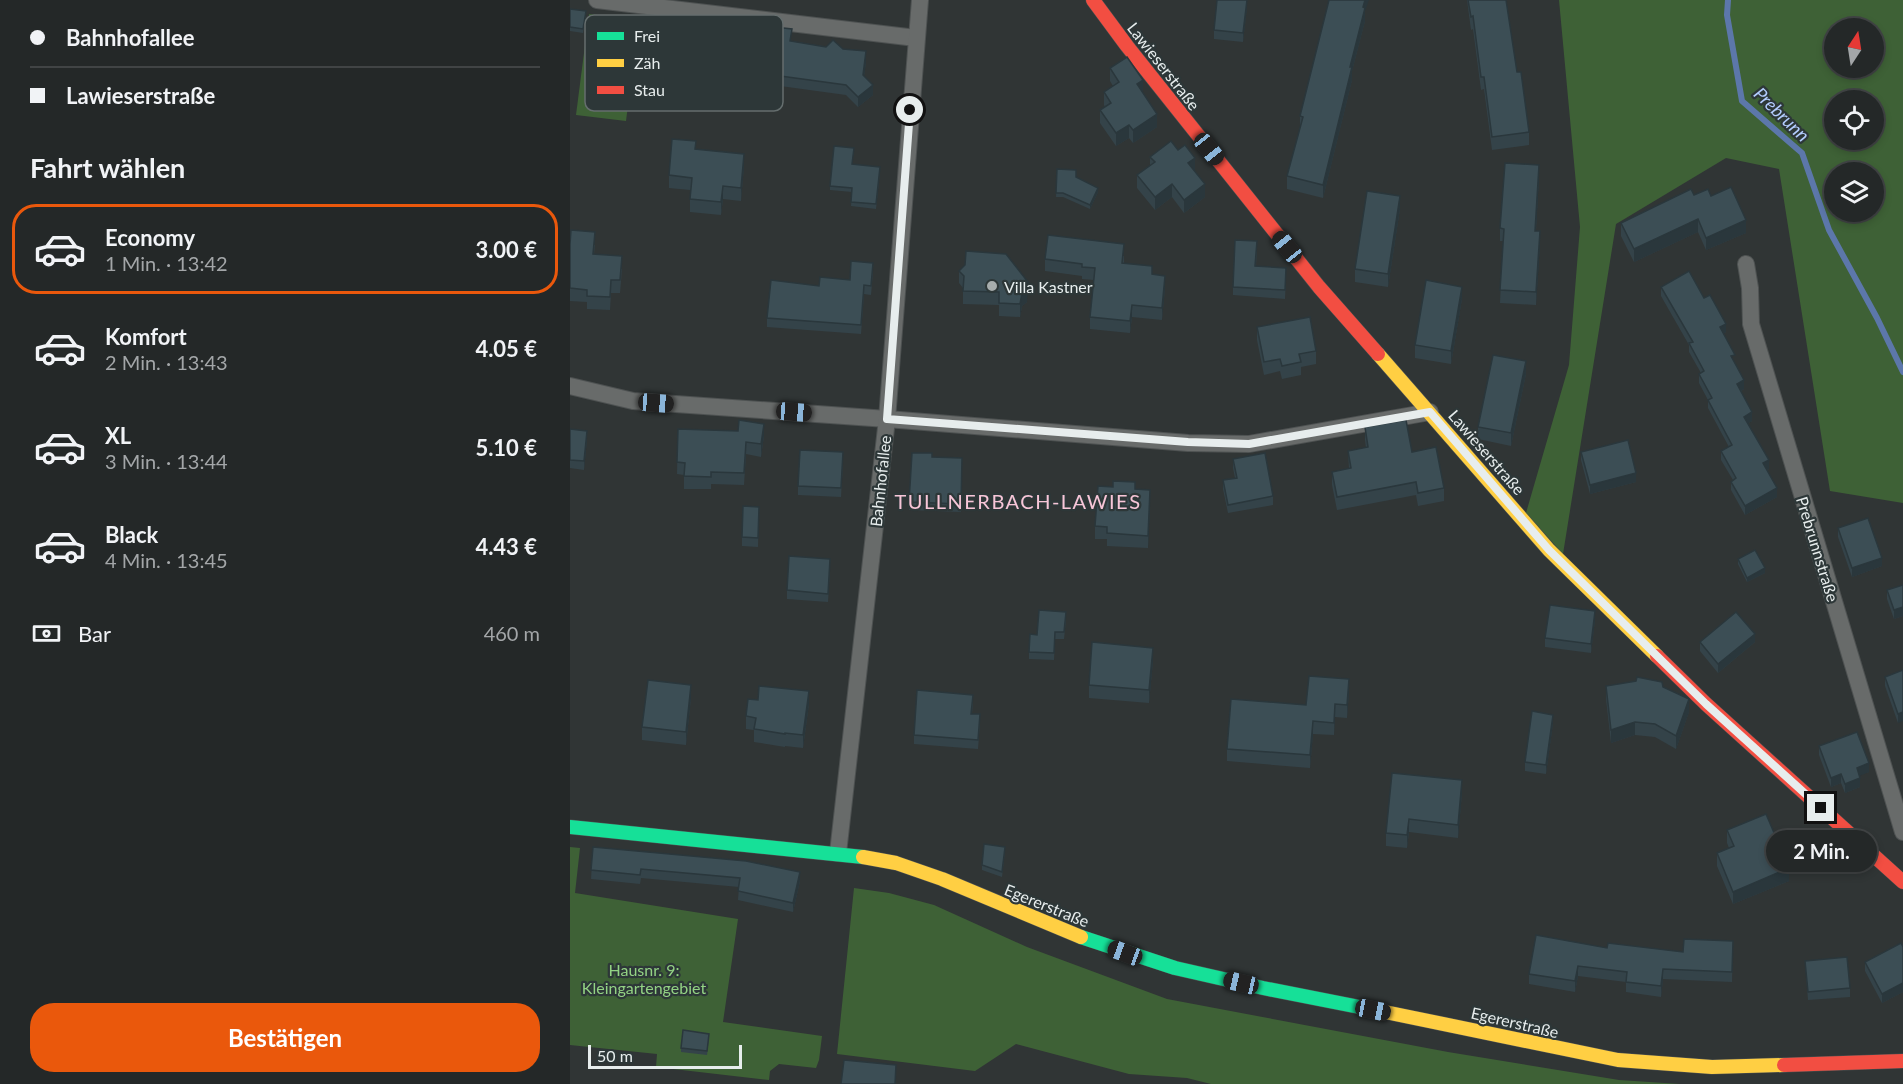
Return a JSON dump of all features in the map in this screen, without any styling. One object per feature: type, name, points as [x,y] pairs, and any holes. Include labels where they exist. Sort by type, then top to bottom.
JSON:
[{"type":"street","points":[[597,0],[723,15]]},
{"type":"street","name":"Bahnhofallee","points":[[838,854],[887,419],[920,0]]},
{"type":"street","name":"Lawieserstraße","points":[[1093,0],[1318,287],[1549,550],[1706,704],[1903,882]]},
{"type":"street","points":[[783,22],[916,38]]},
{"type":"street","name":"Prebrunnstraße","points":[[1746,264],[1750,288],[1751,324],[1903,832]]},
{"type":"street","points":[[570,386],[633,401],[1188,442],[1249,444],[1430,412]]},
{"type":"street","name":"Egererstraße","points":[[570,827],[838,854],[896,863],[933,876],[1074,935],[1175,968],[1618,1060],[1712,1067],[1903,1061]]},
{"type":"green space","points":[[1559,0],[1903,0],[1903,503],[1830,491],[1779,169],[1726,158],[1616,224],[1563,554],[1526,513],[1569,365],[1580,227]]},
{"type":"green space","points":[[585,45],[585,111],[627,111],[626,121],[576,115]]},
{"type":"green space","name":"Hausnr. 9: Kleingartengebiet","points":[[570,847],[580,848],[575,893],[738,919],[723,1022],[822,1036],[816,1068],[779,1064],[770,1071],[769,1080],[656,1067],[657,1054],[570,1045]]},
{"type":"green space","points":[[854,888],[889,893],[934,905],[1027,947],[1167,999],[1448,1052],[1619,1080],[1680,1084],[1211,1084],[1187,1078],[1129,1074],[1016,1044],[975,1071],[837,1054]]},
{"type":"building","points":[[1217,0],[1247,0],[1243,33],[1214,30]]},
{"type":"building","points":[[1329,0],[1365,0],[1363,7],[1365,8],[1323,185],[1287,176],[1303,117],[1300,116]]},
{"type":"building","points":[[1468,0],[1506,0],[1517,72],[1521,72],[1529,132],[1492,137],[1484,77],[1481,77],[1473,16],[1471,17]]},
{"type":"building","points":[[570,9],[586,11],[583,29],[570,27]]},
{"type":"building","points":[[783,28],[792,29],[790,41],[826,47],[833,40],[843,49],[866,51],[863,75],[873,85],[858,97],[846,85],[783,76]]},
{"type":"building","points":[[1127,57],[1143,80],[1137,84],[1157,114],[1133,130],[1129,125],[1116,133],[1100,110],[1111,103],[1104,92],[1119,82],[1110,68]]},
{"type":"building","points":[[672,139],[696,141],[695,149],[744,154],[741,188],[723,186],[721,202],[690,199],[692,178],[669,175]]},
{"type":"building","points":[[1171,141],[1178,150],[1185,145],[1195,158],[1188,163],[1205,184],[1184,200],[1172,184],[1155,197],[1137,175],[1155,162],[1150,157]]},
{"type":"building","points":[[834,146],[854,148],[852,164],[880,167],[876,204],[851,202],[852,188],[830,186]]},
{"type":"building","points":[[1505,163],[1539,165],[1535,231],[1540,231],[1536,292],[1500,290],[1504,229],[1500,228]]},
{"type":"building","points":[[1057,169],[1076,170],[1076,177],[1098,188],[1090,205],[1063,193],[1056,193]]},
{"type":"building","points":[[1731,187],[1746,220],[1706,238],[1698,219],[1634,249],[1621,223],[1691,189],[1694,195],[1708,189],[1711,196]]},
{"type":"building","points":[[1367,191],[1400,196],[1388,274],[1355,269]]},
{"type":"building","points":[[571,230],[595,232],[593,254],[622,256],[620,280],[611,280],[610,297],[587,296],[587,290],[570,288]]},
{"type":"building","points":[[1048,235],[1124,244],[1122,263],[1152,266],[1152,274],[1165,276],[1162,308],[1132,305],[1130,321],[1090,317],[1095,268],[1045,259]]},
{"type":"building","points":[[1235,240],[1257,241],[1255,266],[1286,268],[1285,290],[1233,287]]},
{"type":"building","name":"Villa Kastner","points":[[966,251],[1006,254],[1028,282],[1027,289],[1022,293],[1020,304],[999,303],[999,292],[963,291],[964,276],[959,271],[965,265]]},
{"type":"building","points":[[851,261],[873,263],[871,286],[864,285],[861,325],[767,318],[771,280],[819,286],[820,277],[850,280]]},
{"type":"building","points":[[1689,271],[1704,298],[1710,295],[1726,324],[1720,327],[1735,355],[1731,356],[1744,380],[1737,384],[1752,412],[1744,417],[1769,460],[1763,463],[1777,488],[1745,506],[1731,482],[1736,478],[1721,451],[1732,445],[1708,400],[1712,398],[1699,374],[1704,371],[1689,343],[1693,342],[1661,287]]},
{"type":"building","points":[[1426,280],[1462,287],[1451,351],[1415,345]]},
{"type":"building","points":[[1310,317],[1316,351],[1299,354],[1301,362],[1282,366],[1280,359],[1264,362],[1257,327]]},
{"type":"building","points":[[1493,355],[1526,361],[1511,433],[1478,427]]},
{"type":"building","points":[[739,420],[764,424],[761,444],[746,442],[744,473],[711,472],[711,477],[684,476],[685,463],[677,462],[678,429],[738,431]]},
{"type":"building","points":[[1406,420],[1412,452],[1436,447],[1444,488],[1418,493],[1416,482],[1337,497],[1332,472],[1351,468],[1348,451],[1368,447],[1365,427]]},
{"type":"building","points":[[570,429],[587,431],[584,461],[570,460]]},
{"type":"building","points":[[1628,440],[1636,473],[1590,485],[1581,452]]},
{"type":"building","points":[[800,450],[843,452],[841,488],[798,486]]},
{"type":"building","points":[[912,453],[932,453],[932,457],[962,458],[961,504],[909,502]]},
{"type":"building","points":[[1265,453],[1273,496],[1228,505],[1223,480],[1237,478],[1233,459]]},
{"type":"building","points":[[1113,481],[1135,482],[1135,489],[1150,490],[1148,536],[1107,533],[1107,527],[1095,526],[1098,486],[1113,487]]},
{"type":"building","points":[[743,506],[759,507],[758,538],[742,537]]},
{"type":"building","points":[[1868,518],[1882,558],[1852,568],[1838,528]]},
{"type":"building","points":[[1755,550],[1765,568],[1747,578],[1738,559]]},
{"type":"building","points":[[789,556],[830,559],[828,594],[787,590]]},
{"type":"building","points":[[1903,585],[1903,607],[1894,610],[1887,590]]},
{"type":"building","points":[[1550,605],[1595,611],[1591,644],[1545,638]]},
{"type":"building","points":[[1039,610],[1066,612],[1064,632],[1055,632],[1054,653],[1029,652],[1030,634],[1037,635]]},
{"type":"building","points":[[1736,612],[1755,634],[1718,664],[1700,642]]},
{"type":"building","points":[[1092,642],[1153,648],[1149,690],[1089,685]]},
{"type":"building","points":[[1903,670],[1903,712],[1898,714],[1885,677]]},
{"type":"building","points":[[1309,676],[1349,679],[1347,705],[1335,704],[1334,723],[1313,721],[1310,755],[1227,749],[1231,699],[1306,705]]},
{"type":"building","points":[[1637,677],[1662,682],[1663,687],[1689,699],[1676,736],[1655,724],[1635,722],[1611,730],[1606,686],[1636,681]]},
{"type":"building","points":[[648,680],[691,685],[686,732],[642,727]]},
{"type":"building","points":[[759,686],[809,691],[803,735],[754,729],[756,718],[746,716],[748,699],[758,700]]},
{"type":"building","points":[[917,690],[973,695],[971,714],[980,714],[978,740],[914,735]]},
{"type":"building","points":[[1532,711],[1553,715],[1546,765],[1525,762]]},
{"type":"building","points":[[1857,732],[1869,763],[1857,768],[1860,778],[1845,784],[1841,774],[1831,778],[1819,746]]},
{"type":"building","points":[[1392,773],[1462,780],[1458,825],[1409,819],[1407,835],[1386,833]]},
{"type":"building","points":[[1766,814],[1789,868],[1733,892],[1717,853],[1734,846],[1727,830]]},
{"type":"building","points":[[984,844],[1005,847],[1002,872],[982,865]]},
{"type":"building","points":[[593,847],[746,861],[800,872],[793,903],[738,891],[740,878],[641,869],[640,875],[591,870]]},
{"type":"building","points":[[1536,935],[1607,948],[1608,943],[1683,952],[1684,939],[1733,941],[1732,972],[1663,969],[1661,986],[1626,982],[1627,972],[1578,966],[1575,981],[1529,974]]},
{"type":"building","points":[[1901,943],[1903,983],[1882,994],[1865,962]]},
{"type":"building","points":[[1847,957],[1850,988],[1808,992],[1805,961]]},
{"type":"building","points":[[683,1030],[709,1034],[707,1051],[681,1048]]},
{"type":"building","points":[[844,1060],[896,1065],[895,1084],[841,1084]]},
{"type":"waterway","name":"Prebrunn","points":[[1728,0],[1727,15],[1742,101],[1802,153],[1829,230],[1877,318],[1903,372]]},
{"type":"traffic: fast","points":[[570,827],[863,857]]},
{"type":"traffic: fast","points":[[1081,937],[1175,968],[1385,1012]]},
{"type":"traffic: slow","points":[[1378,354],[1549,550],[1657,656]]},
{"type":"traffic: slow","points":[[863,857],[896,863],[942,879],[1081,937]]},
{"type":"traffic: slow","points":[[1385,1012],[1618,1060],[1712,1067],[1784,1065]]},
{"type":"traffic: jam","points":[[1093,0],[1319,287],[1378,354]]},
{"type":"traffic: jam","points":[[1657,656],[1706,704],[1903,882]]},
{"type":"traffic: jam","points":[[1784,1065],[1903,1061]]},
{"type":"place","name":"Villa Kastner","points":[[992,286]]},
{"type":"district","name":"TULLNERBACH-LAWIES","points":[[1018,501]]},
{"type":"route","points":[[910,110],[887,419],[1188,442],[1249,444],[1430,412],[1549,550],[1706,704],[1821,808]]}]
